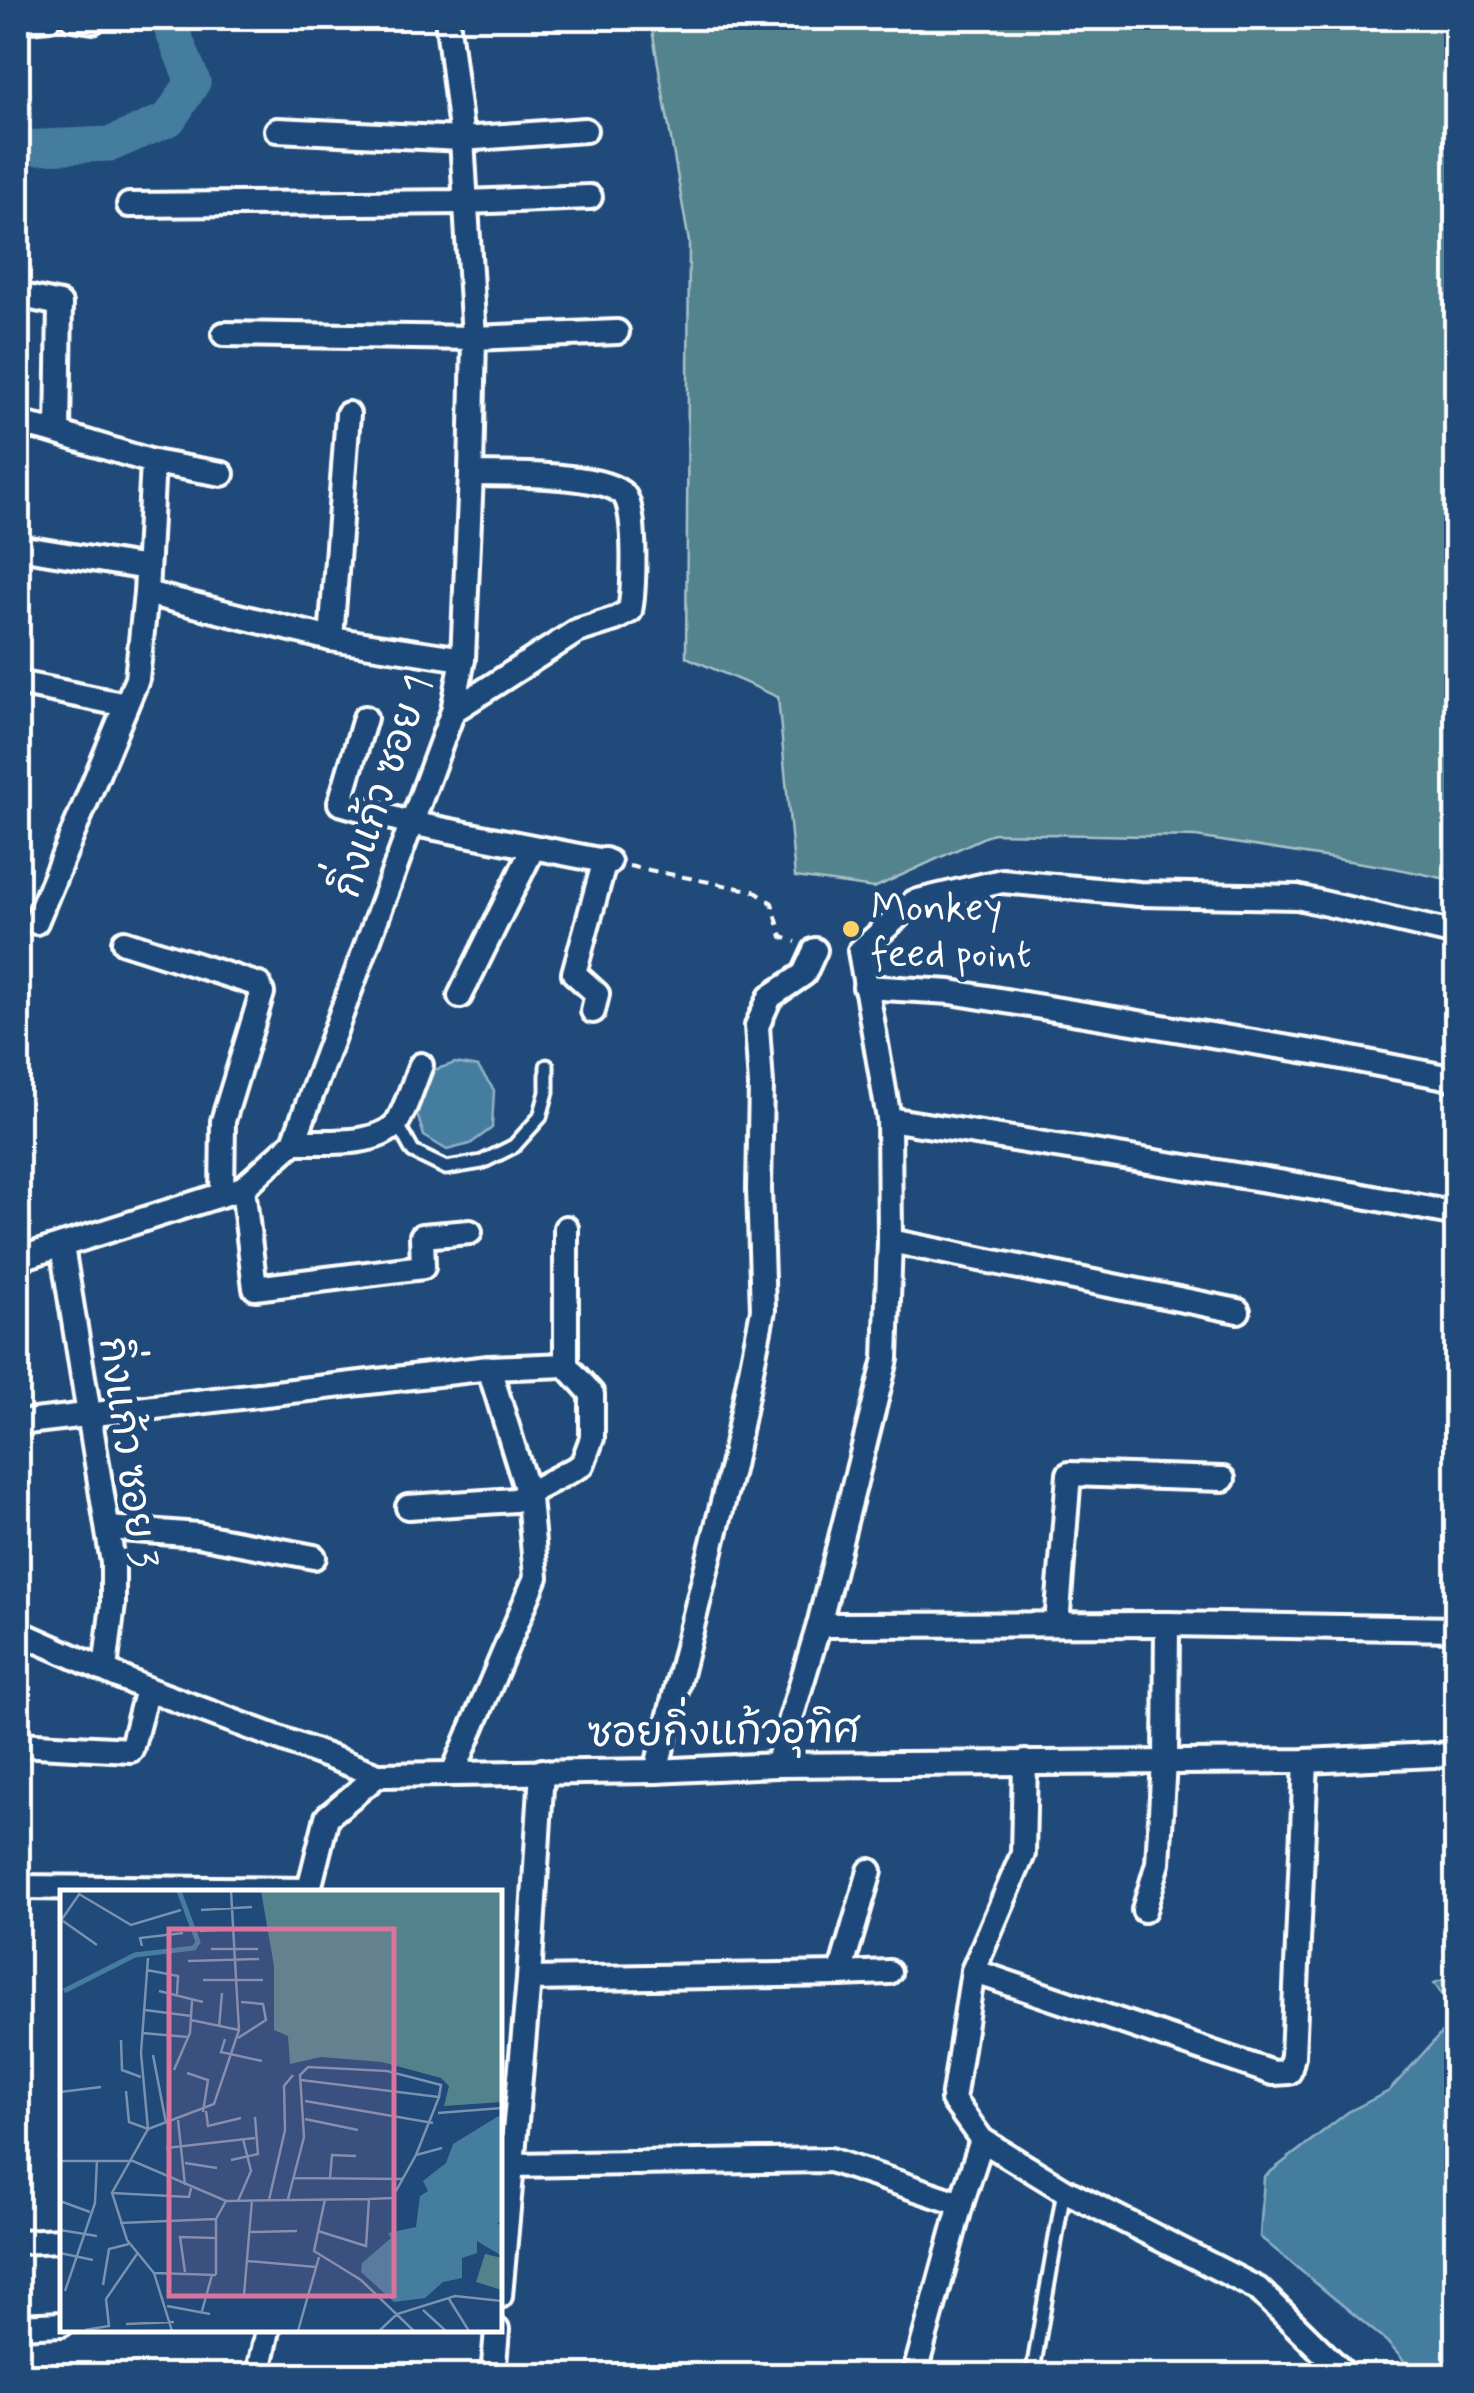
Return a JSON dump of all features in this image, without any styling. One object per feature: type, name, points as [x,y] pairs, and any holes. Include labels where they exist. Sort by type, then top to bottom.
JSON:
[{"type":"street","points":[[18,21],[48,18]]},
{"type":"street","name":"กิ่งแก้ว ซอย 1","points":[[18,1259],[232,1191],[294,1142],[454,710],[463,660],[474,338],[468,202],[447,18]]},
{"type":"street","points":[[277,130],[462,139],[585,130]]},
{"type":"street","points":[[129,205],[590,197]]},
{"type":"street","points":[[18,295],[60,304],[58,432]]},
{"type":"street","points":[[224,334],[474,338],[617,332]]},
{"type":"street","points":[[332,639],[348,414]]},
{"type":"street","points":[[18,423],[153,462],[222,474]]},
{"type":"street","points":[[36,922],[137,679],[153,462]]},
{"type":"street","points":[[454,710],[578,631],[630,610],[634,592],[628,498],[614,486],[566,477],[471,474]]},
{"type":"street","points":[[18,548],[148,568]]},
{"type":"street","points":[[146,593],[332,639],[463,660]]},
{"type":"street","points":[[18,683],[126,705]]},
{"type":"street","points":[[366,718],[340,803],[410,824],[607,861],[574,973],[597,994],[593,1011]]},
{"type":"street","points":[[460,996],[533,848]]},
{"type":"street","points":[[777,1765],[819,1624],[886,1359],[890,1119],[860,951],[914,902],[1002,881],[1139,894],[1296,896],[1456,934]]},
{"type":"street","points":[[124,942],[259,985],[262,993],[223,1121],[232,1191],[254,1288],[423,1267],[422,1236],[470,1232]]},
{"type":"street","points":[[656,1771],[732,1466],[763,1310],[761,1085],[756,1026],[770,997],[804,974],[815,950]]},
{"type":"street","points":[[864,987],[951,992],[1456,1079]]},
{"type":"street","points":[[294,1142],[360,1140],[382,1134],[397,1123],[421,1065]]},
{"type":"street","points":[[890,1119],[1456,1214]]},
{"type":"street","points":[[408,1507],[515,1500],[582,1465],[592,1438],[592,1394],[566,1365],[566,1228]]},
{"type":"street","points":[[890,1240],[1238,1311]]},
{"type":"street","name":"กิ่งแก้ว ซอย 3","points":[[62,1246],[113,1562],[113,1604],[105,1669]]},
{"type":"street","points":[[18,1423],[490,1368],[566,1365]]},
{"type":"street","points":[[453,1774],[536,1576],[527,1493],[490,1368]]},
{"type":"street","points":[[1057,1624],[1069,1474],[1223,1480]]},
{"type":"street","points":[[109,1528],[198,1535],[314,1557]]},
{"type":"street","points":[[819,1624],[1456,1629]]},
{"type":"street","points":[[1144,1910],[1158,1863],[1168,1624]]},
{"type":"street","name":"ซอยกิ่งแก้วอุทิศ","points":[[18,1632],[147,1689],[378,1775],[777,1765],[1306,1761],[1456,1754]]},
{"type":"street","points":[[18,1744],[131,1750],[147,1689]]},
{"type":"street","points":[[973,1971],[1272,2073],[1290,2072],[1306,1761]]},
{"type":"street","points":[[1025,1762],[1023,1854],[973,1971],[952,2100],[982,2140],[1064,2190],[1258,2290],[1347,2376]]},
{"type":"street","points":[[502,2272],[529,1979],[542,1771]]},
{"type":"street","points":[[309,1890],[327,1817],[378,1775]]},
{"type":"street","points":[[840,1974],[870,1871]]},
{"type":"street","points":[[18,1887],[192,1890]]},
{"type":"street","points":[[529,1979],[890,1972]]},
{"type":"street","points":[[914,2376],[982,2140]]},
{"type":"street","points":[[511,2165],[830,2160],[961,2204]]},
{"type":"street","points":[[18,2242],[60,2240]]},
{"type":"street","points":[[18,2326],[60,2324]]},
{"type":"street","points":[[258,2376],[267,2333]]},
{"type":"street","points":[[494,2376],[497,2333]]},
{"type":"lane","points":[[397,1123],[413,1152],[446,1168],[482,1162],[514,1146],[540,1116],[547,1092],[546,1066]]},
{"type":"lane","points":[[1032,2376],[1064,2190]]},
{"type":"path","points":[[607,861],[754,891],[772,903],[782,936],[815,950]]},
{"type":"green space","points":[[650,18],[1456,18],[1456,881],[1196,837],[993,833],[874,888],[795,877],[778,697],[686,657],[689,242]]},
{"type":"water","points":[[455,1063],[478,1067],[494,1090],[492,1128],[470,1144],[447,1150],[424,1136],[417,1114],[434,1070]]},
{"type":"water","points":[[1456,1975],[1456,2014],[1434,1983]]},
{"type":"water","points":[[1456,2017],[1456,2375],[1417,2375],[1386,2341],[1260,2237],[1264,2177],[1348,2112],[1389,2091]]},
{"type":"waterway","points":[[18,148],[111,144],[169,119],[193,82],[167,18]]},
{"type":"place","name":"Monkey feed point","points":[[851,929]]}]
